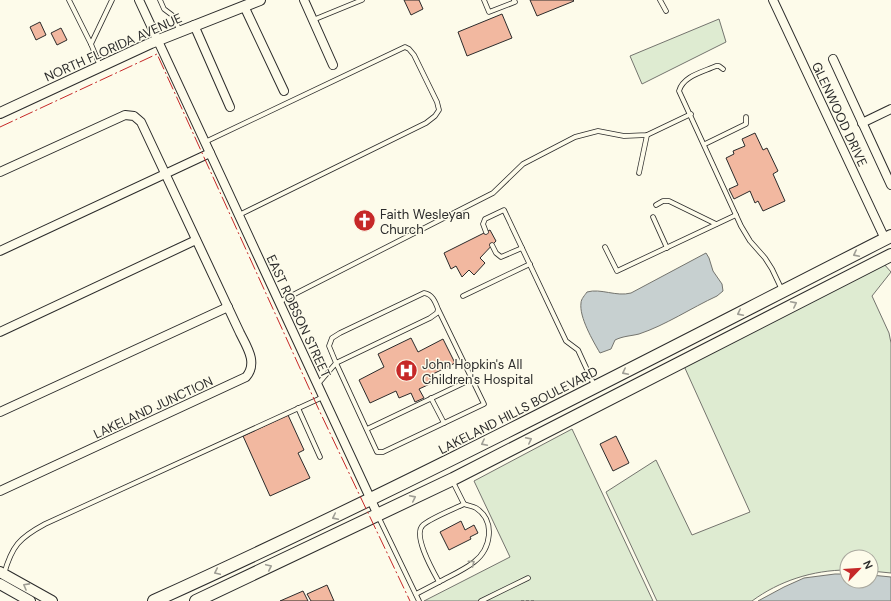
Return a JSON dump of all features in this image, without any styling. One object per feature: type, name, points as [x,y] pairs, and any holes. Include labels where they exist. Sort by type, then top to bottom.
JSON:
[{"type":"main road","name":"LAKELAND HILLS BOULEVARD","points":[[154,601],[370,500],[888,238]]},
{"type":"main road","points":[[196,601],[451,480],[891,255]]},
{"type":"main road","points":[[659,373],[679,355],[767,311],[779,303],[783,292]]},
{"type":"street","name":"EAST ROBSON STREET","points":[[139,0],[378,515]]},
{"type":"street","name":"NORTH FLORIDA AVENUE","points":[[0,113],[158,40],[260,0]]},
{"type":"street","points":[[304,0],[333,65]]},
{"type":"street","name":"GLENWOOD DRIVE","points":[[773,0],[888,238]]},
{"type":"street","points":[[244,6],[284,91]]},
{"type":"street","points":[[194,26],[230,107]]},
{"type":"street","points":[[833,59],[891,185]]},
{"type":"street","points":[[862,123],[891,109]]},
{"type":"street","name":"LAKELAND JUNCTION","points":[[0,172],[125,115],[134,116],[141,122],[252,359],[250,372],[246,376],[0,491]]},
{"type":"street","points":[[0,251],[210,153]]},
{"type":"street","points":[[0,332],[196,240]]},
{"type":"street","points":[[0,412],[228,307]]},
{"type":"street","points":[[1,577],[30,601]]},
{"type":"street","points":[[1,577],[52,601]]},
{"type":"lane","points":[[69,0],[91,44],[100,66]]},
{"type":"lane","points":[[91,44],[112,0]]},
{"type":"lane","points":[[160,0],[164,9],[172,15],[180,31]]},
{"type":"lane","points":[[313,20],[362,0]]},
{"type":"lane","points":[[484,0],[489,12],[515,2],[514,0]]},
{"type":"lane","points":[[660,0],[666,11]]},
{"type":"lane","points":[[205,142],[405,47],[414,55],[437,102],[439,110],[435,116],[426,123],[239,215]]},
{"type":"lane","points":[[723,69],[716,66],[686,79],[681,85],[679,91],[705,144],[736,216],[750,241],[766,258],[783,292]]},
{"type":"lane","points":[[279,302],[493,193],[523,164],[575,136],[598,131],[624,136],[647,135],[691,114]]},
{"type":"lane","points":[[705,144],[746,124],[746,117]]},
{"type":"lane","points":[[639,173],[647,135]]},
{"type":"lane","points":[[656,205],[663,201],[669,201],[716,224]]},
{"type":"lane","points":[[486,232],[483,224],[486,219],[504,210],[566,341],[578,350],[595,387]]},
{"type":"lane","points":[[605,247],[617,271],[736,216]]},
{"type":"lane","points":[[653,217],[667,248]]},
{"type":"lane","points":[[492,245],[496,254],[501,257],[522,248]]},
{"type":"lane","points":[[463,296],[530,264]]},
{"type":"lane","points":[[424,293],[428,294],[432,297],[484,404],[384,452],[377,452],[336,363],[329,346],[332,338],[424,293]]},
{"type":"lane","points":[[318,384],[336,363],[430,318],[437,313],[438,309]]},
{"type":"lane","points":[[367,429],[472,379]]},
{"type":"lane","points":[[1,577],[12,550],[25,537],[35,530],[323,397]]},
{"type":"lane","points":[[432,398],[444,423]]},
{"type":"lane","points":[[298,408],[320,457]]},
{"type":"lane","points":[[416,594],[475,562],[487,546],[490,530],[486,519],[476,508],[464,504],[451,480]]},
{"type":"lane","points":[[439,582],[420,542],[420,528],[427,522],[464,504]]},
{"type":"lane","name":"EAST ROBSON STREET","points":[[378,515],[419,601]]},
{"type":"lane","points":[[481,601],[528,578]]},
{"type":"path","points":[[521,601],[535,601]]},
{"type":"green space","points":[[719,19],[726,42],[642,84],[630,56]]},
{"type":"green space","points":[[884,264],[891,272],[872,296],[889,333],[891,343],[891,573],[879,572],[879,549],[839,549],[839,571],[822,572],[785,582],[752,601],[657,601],[606,492],[656,460],[692,535],[750,512],[684,366]]},
{"type":"green space","points":[[572,429],[653,601],[424,601],[510,557],[474,481]]},
{"type":"shaded area","points":[[706,253],[713,271],[722,284],[723,291],[717,296],[659,326],[639,334],[615,340],[611,349],[600,353],[587,329],[582,315],[581,302],[587,292],[598,291],[620,294],[631,293]]},
{"type":"shaded area","points":[[839,574],[839,589],[879,589],[879,576],[891,577],[891,601],[758,601],[804,578]]},
{"type":"building","points":[[404,0],[419,0],[423,9],[411,15]]},
{"type":"building","points":[[530,0],[573,0],[574,1],[537,16]]},
{"type":"building","points":[[502,14],[512,38],[467,56],[458,32]]},
{"type":"building","points":[[40,22],[46,35],[36,40],[30,27]]},
{"type":"building","points":[[61,28],[67,40],[57,45],[51,33]]},
{"type":"building","points":[[755,133],[763,150],[767,148],[778,171],[773,174],[785,201],[763,211],[758,201],[755,203],[750,191],[734,199],[729,189],[738,185],[726,158],[734,154],[733,151],[745,146],[742,139]]},
{"type":"building","points":[[490,230],[496,241],[480,258],[485,263],[474,275],[469,270],[462,277],[456,266],[451,269],[444,253]]},
{"type":"building","points":[[411,338],[418,352],[443,339],[455,363],[429,376],[432,383],[419,389],[424,398],[415,402],[411,393],[399,398],[396,391],[370,403],[359,380],[384,367],[378,354]]},
{"type":"building","points":[[288,415],[304,450],[298,453],[310,478],[270,496],[243,436]]},
{"type":"building","points":[[616,436],[629,463],[613,471],[600,444]]},
{"type":"building","points":[[461,521],[465,530],[474,525],[478,533],[470,537],[471,539],[449,550],[440,532]]},
{"type":"building","points":[[327,585],[334,601],[311,601],[307,594]]},
{"type":"building","points":[[303,591],[308,601],[280,601]]},
{"type":"power","points":[[0,127],[157,54],[319,410],[410,601]]},
{"type":"place","name":"Faith Wesleyan Church","points":[[365,221]]},
{"type":"place","name":"John Hopkin's All Children's Hospital","points":[[407,371]]}]
